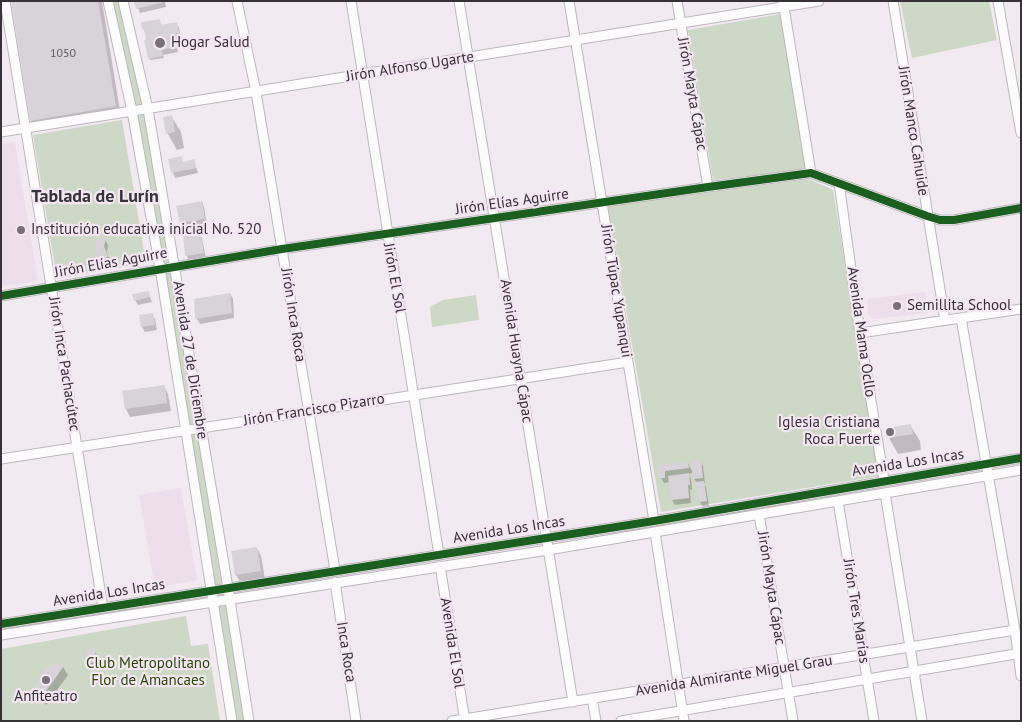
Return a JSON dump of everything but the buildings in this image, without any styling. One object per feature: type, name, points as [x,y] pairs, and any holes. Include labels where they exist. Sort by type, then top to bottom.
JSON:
[{"type":"street","name":"Jirón Inca Pachacútec","points":[[5,1],[103,608]]},
{"type":"street","name":"Avenida 27 de Diciembre","points":[[108,1],[132,111],[160,268],[232,721]]},
{"type":"street","name":"Avenida 27 de Diciembre","points":[[123,1],[148,109],[249,721]]},
{"type":"street","name":"Jirón Inca Roca","points":[[237,1],[256,92],[335,570]]},
{"type":"street","name":"Jirón El Sol","points":[[351,1],[438,555]]},
{"type":"street","name":"Avenida Huayna Cápac","points":[[459,1],[573,702]]},
{"type":"street","name":"Jirón Túpac Yupanqui","points":[[569,1],[654,521]]},
{"type":"street","name":"Jirón Mayta Cápac","points":[[677,1],[708,187]]},
{"type":"street","name":"Jirón Alfonso Ugarte","points":[[1,132],[680,24],[784,4],[819,1]]},
{"type":"street","name":"Jirón Manco Cahuide","points":[[893,1],[945,320]]},
{"type":"street","points":[[998,1],[1021,133]]},
{"type":"street","points":[[784,4],[811,173]]},
{"type":"street","name":"Jirón Elías Aguirre","points":[[1,296],[282,249],[811,173],[940,220],[954,220],[1021,208]]},
{"type":"street","name":"Avenida Mama Ocllo","points":[[839,183],[860,333],[884,480]]},
{"type":"street","points":[[860,333],[1021,308]]},
{"type":"street","points":[[961,318],[1019,653],[1021,676]]},
{"type":"street","name":"Jirón Francisco Pizarro","points":[[1,459],[628,362]]},
{"type":"street","name":"Avenida Los Incas","points":[[1,624],[335,570],[546,539],[1021,458]]},
{"type":"street","name":"Avenida Los Incas","points":[[1,635],[548,550],[1021,470]]},
{"type":"street","points":[[885,493],[922,721]]},
{"type":"street","name":"Jirón Tres Marías","points":[[838,501],[874,721]]},
{"type":"street","name":"Jirón Mayta Cápac","points":[[759,514],[792,721]]},
{"type":"street","points":[[655,532],[684,721]]},
{"type":"street","name":"Avenida El Sol","points":[[440,566],[464,720]]},
{"type":"street","name":"Inca Roca","points":[[335,582],[356,721]]},
{"type":"street","name":"Avenida Almirante Miguel Grau","points":[[452,721],[1014,630]]},
{"type":"street","name":"Avenida Almirante Miguel Grau","points":[[621,721],[1019,653]]},
{"type":"street","points":[[592,698],[596,721]]},
{"type":"shaded area","points":[[15,143],[38,281],[1,286],[1,144]]},
{"type":"shaded area","name":"Semillita School","points":[[925,292],[928,313],[874,319],[868,315],[867,299]]},
{"type":"shaded area","points":[[181,488],[197,580],[155,588],[139,495]]},
{"type":"green space","points":[[111,1],[120,1],[144,106],[134,107]]},
{"type":"green space","points":[[900,1],[989,1],[997,40],[912,58]]},
{"type":"green space","points":[[781,14],[806,170],[713,180],[688,30]]},
{"type":"green space","points":[[136,113],[144,113],[170,263],[163,263]]},
{"type":"green space","points":[[122,120],[146,263],[57,279],[33,135]]},
{"type":"green space","points":[[809,179],[833,190],[879,476],[661,512],[608,206]]},
{"type":"green space","points":[[172,270],[197,425],[189,427],[164,271]]},
{"type":"green space","points":[[476,295],[479,320],[432,327],[430,307],[443,300]]},
{"type":"green space","points":[[198,431],[222,586],[214,587],[190,432]]},
{"type":"green space","points":[[227,603],[245,721],[236,721],[217,605]]},
{"type":"green space","name":"Club Metropolitano Flor de Amancaes","points":[[186,616],[191,646],[208,644],[220,721],[1,721],[1,649]]},
{"type":"cycle path","points":[[1,296],[282,249],[811,173],[940,220],[954,220],[1021,208]]},
{"type":"cycle path","points":[[1,624],[654,521],[1021,458]]},
{"type":"place","name":"Hogar Salud","points":[[160,43]]},
{"type":"place","name":"Institución educativa inicial No. 520","points":[[21,230]]},
{"type":"place","name":"Semillita School","points":[[897,306]]},
{"type":"place","name":"Iglesia Cristiana Roca Fuerte","points":[[890,432]]},
{"type":"place","name":"Anfiteatro","points":[[46,680]]},
{"type":"district","name":"Tablada de Lurín","points":[[95,197]]}]
